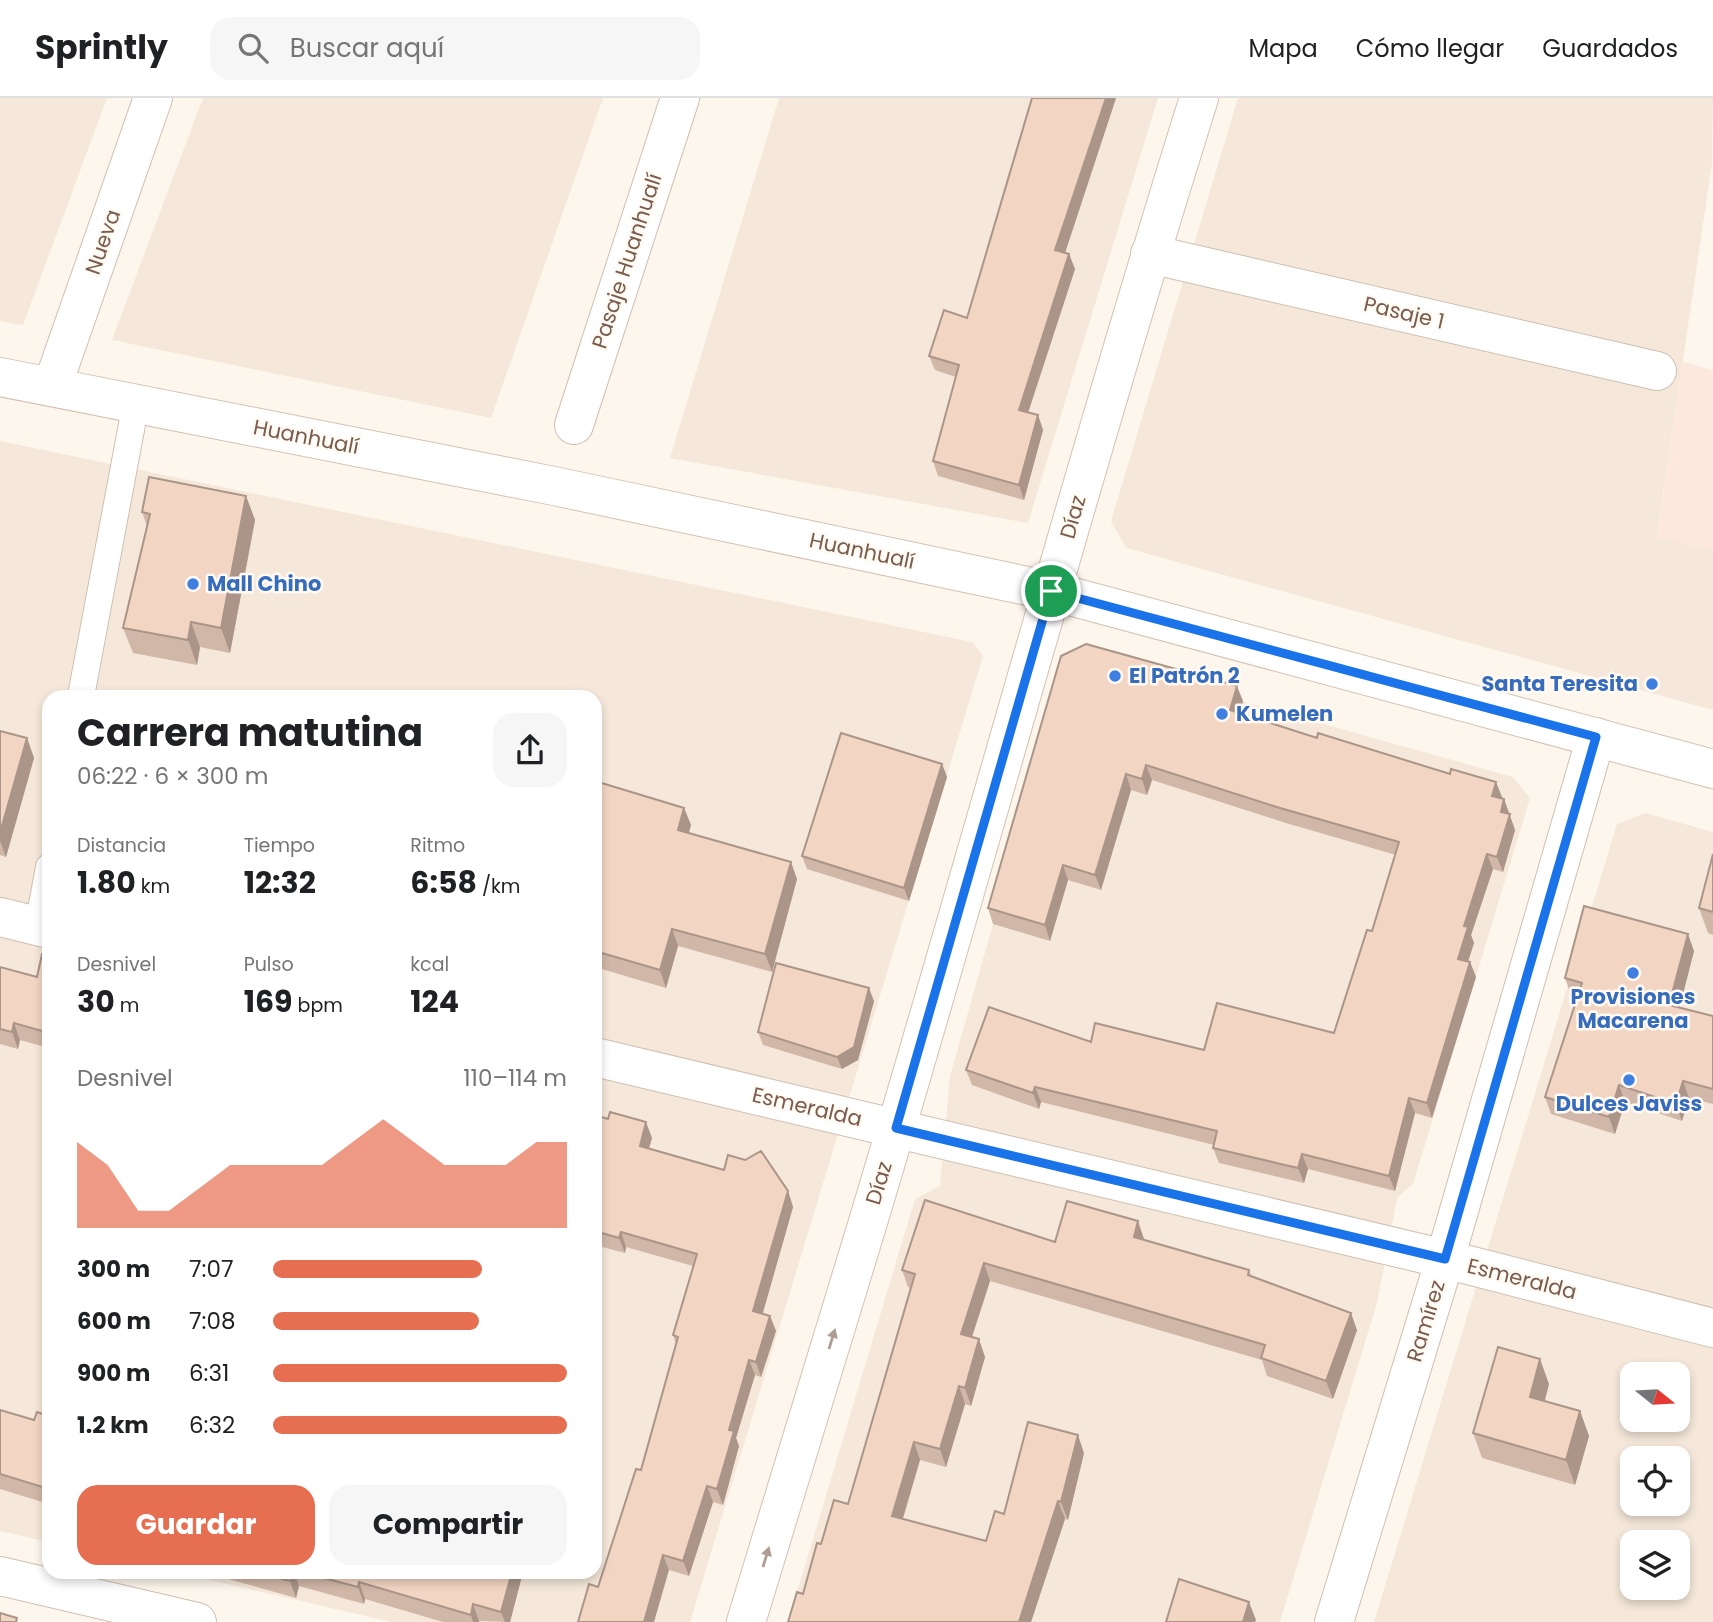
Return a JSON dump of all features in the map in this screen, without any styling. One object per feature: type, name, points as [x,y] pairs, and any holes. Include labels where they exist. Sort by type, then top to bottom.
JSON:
[{"type":"street","name":"Nueva","points":[[52,387],[153,98]]},
{"type":"street","name":"Pasaje Huanhualí","points":[[574,425],[680,98]]},
{"type":"street","name":"Díaz","points":[[746,1622],[896,1128],[1150,254],[1199,98]]},
{"type":"street","name":"Pasaje 1","points":[[1150,254],[1657,371]]},
{"type":"street","name":"Huanhualí","points":[[0,377],[554,486],[1051,591],[1713,769]]},
{"type":"street","name":"Ramírez","points":[[1334,1622],[1445,1259],[1596,737]]},
{"type":"street","points":[[0,917],[42,928]]},
{"type":"street","name":"Esmeralda","points":[[602,1059],[1445,1259],[1713,1328]]},
{"type":"street","points":[[0,1576],[197,1622]]},
{"type":"lane","points":[[82,690],[136,403]]},
{"type":"shaded area","points":[[0,98],[107,98],[23,325],[0,321]]},
{"type":"shaded area","points":[[203,98],[603,98],[491,418],[112,340]]},
{"type":"shaded area","points":[[779,98],[1158,98],[1028,523],[670,458]]},
{"type":"shaded area","points":[[1238,98],[1713,98],[1712,163],[1657,536],[1713,550],[1713,710],[1126,548],[1111,521]]},
{"type":"shaded area","points":[[1683,362],[1713,370],[1713,550],[1657,537]]},
{"type":"shaded area","points":[[0,441],[972,642],[983,656],[690,1622],[392,1622],[205,1579],[602,1579],[602,690],[42,690],[42,1540],[0,1531]]},
{"type":"shaded area","points":[[1220,695],[1513,777],[1530,798],[1413,1184],[1397,1198],[1377,1303],[1280,1622],[788,1622],[915,1199],[940,1186],[950,1076],[993,924]]},
{"type":"shaded area","points":[[1645,813],[1713,832],[1713,1622],[1374,1622],[1617,824]]},
{"type":"building","points":[[1032,98],[1106,98],[1055,250],[1069,254],[1019,410],[1038,415],[1019,485],[933,461],[959,365],[929,356],[944,310],[967,318]]},
{"type":"building","name":"Mall Chino","points":[[149,477],[246,496],[221,628],[191,622],[188,640],[123,628],[150,514],[142,512]]},
{"type":"building","points":[[1086,644],[1237,686],[1230,710],[1317,738],[1318,733],[1450,774],[1451,769],[1496,782],[1492,796],[1504,799],[1501,812],[1510,814],[1497,857],[1487,854],[1464,926],[1468,927],[1458,959],[1470,962],[1427,1103],[1409,1098],[1389,1176],[1302,1154],[1298,1168],[1213,1148],[1217,1131],[1035,1087],[1033,1093],[966,1070],[989,1007],[1091,1042],[1095,1023],[1204,1050],[1217,1003],[1334,1033],[1367,930],[1372,931],[1399,842],[1280,808],[1146,765],[1142,779],[1126,774],[1095,875],[1063,865],[1045,925],[988,908],[1061,656]]},
{"type":"building","points":[[0,731],[27,738],[0,833]]},
{"type":"building","points":[[841,733],[942,764],[904,888],[802,856]]},
{"type":"building","points":[[602,783],[684,808],[678,830],[791,862],[765,954],[672,929],[660,970],[602,953]]},
{"type":"building","points":[[1713,854],[1713,912],[1699,908]]},
{"type":"building","points":[[1584,906],[1688,934],[1669,1005],[1713,1016],[1713,1089],[1683,1081],[1676,1104],[1619,1085],[1609,1117],[1545,1097],[1582,983],[1565,978]]},
{"type":"building","points":[[42,954],[42,1031],[14,1023],[12,1032],[0,1029],[0,967],[37,977]]},
{"type":"building","points":[[776,963],[869,988],[854,1047],[837,1057],[758,1032]]},
{"type":"building","points":[[610,1112],[646,1122],[640,1146],[724,1170],[728,1155],[745,1160],[761,1151],[788,1191],[753,1311],[770,1316],[756,1362],[749,1360],[729,1430],[734,1431],[717,1489],[707,1486],[683,1561],[663,1555],[644,1622],[578,1622],[589,1584],[598,1587],[602,1579],[636,1469],[641,1470],[678,1337],[673,1335],[697,1254],[621,1232],[619,1238],[602,1233],[602,1117],[608,1119]]},
{"type":"building","points":[[925,1200],[1055,1242],[1067,1201],[1138,1221],[1134,1237],[1249,1270],[1248,1275],[1351,1313],[1326,1381],[1261,1358],[1265,1345],[984,1263],[961,1334],[979,1339],[965,1388],[959,1386],[940,1449],[914,1442],[892,1516],[986,1541],[995,1511],[1004,1514],[1028,1422],[1078,1435],[1061,1502],[1058,1501],[1019,1622],[788,1622],[797,1592],[803,1594],[817,1543],[821,1544],[834,1500],[848,1504],[915,1274],[902,1270]]},
{"type":"building","points":[[1498,1347],[1540,1359],[1530,1397],[1580,1411],[1566,1460],[1473,1433]]},
{"type":"building","points":[[0,1410],[34,1420],[37,1412],[42,1414],[42,1487],[0,1474]]},
{"type":"building","points":[[328,1579],[510,1579],[501,1612],[473,1604],[471,1615],[359,1582],[358,1587]]},
{"type":"building","points":[[1179,1579],[1249,1602],[1243,1622],[1166,1622]]},
{"type":"building","points":[[0,1613],[17,1618],[16,1622],[0,1622]]},
{"type":"place","name":"Mall Chino","points":[[193,584]]},
{"type":"place","name":"El Patrón 2","points":[[1115,676]]},
{"type":"place","name":"Santa Teresita","points":[[1652,684]]},
{"type":"place","name":"Kumelen","points":[[1222,714]]},
{"type":"place","name":"Provisiones Macarena","points":[[1633,973]]},
{"type":"place","name":"Dulces Javiss","points":[[1629,1080]]},
{"type":"route","points":[[1051,591],[1596,737],[1445,1259],[896,1128],[1051,591]]}]
